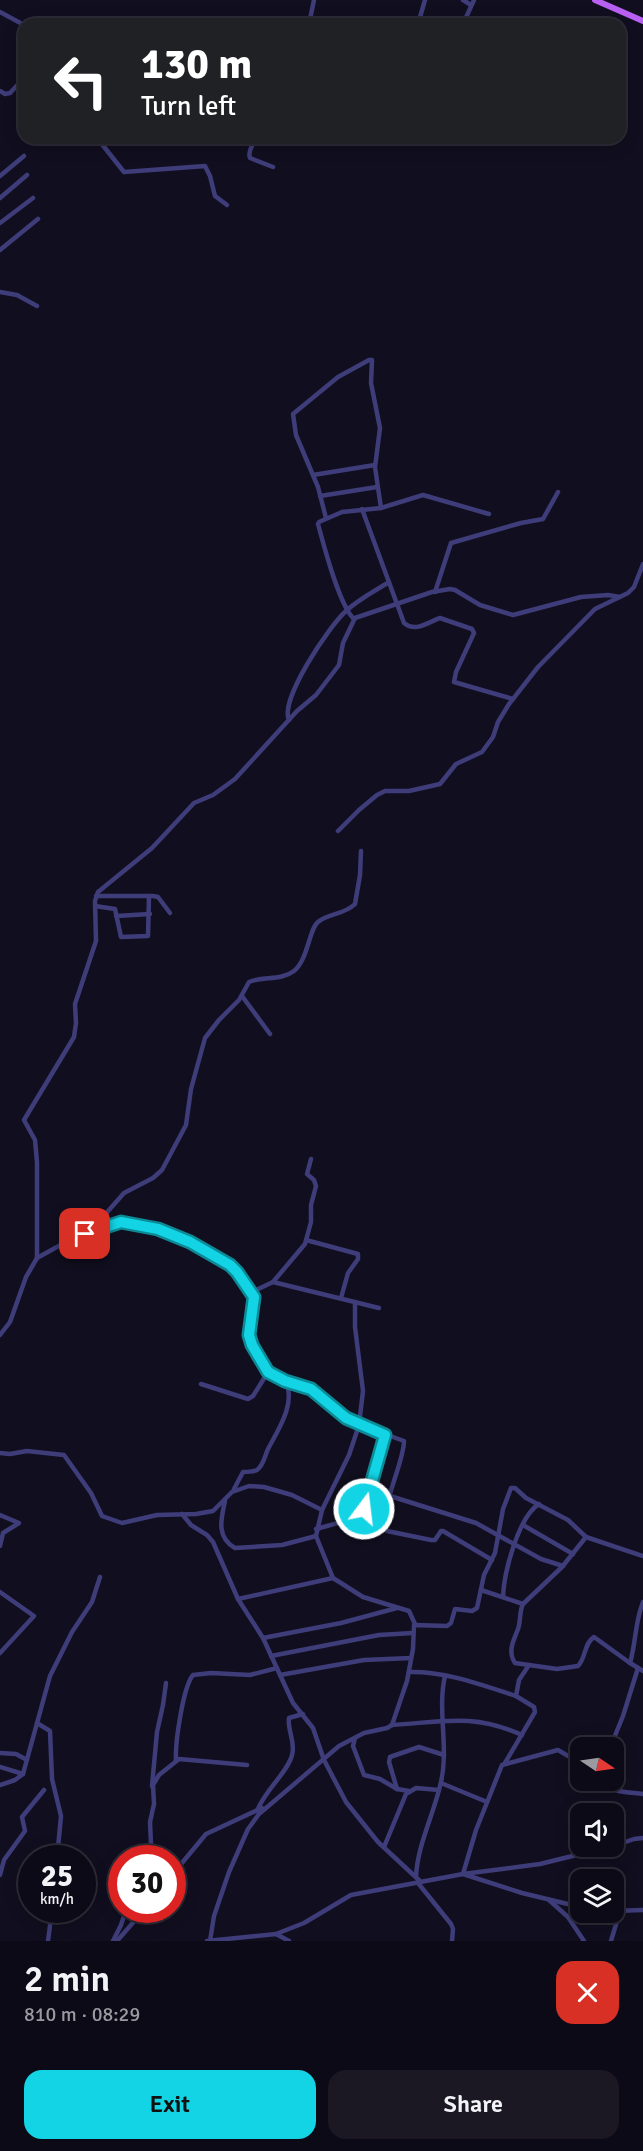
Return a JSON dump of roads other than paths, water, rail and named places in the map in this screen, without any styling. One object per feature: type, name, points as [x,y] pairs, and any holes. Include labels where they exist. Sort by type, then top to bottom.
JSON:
[{"type":"main road","points":[[595,0],[643,21]]},
{"type":"street","points":[[310,18],[314,0]]},
{"type":"street","points":[[420,18],[425,0]]},
{"type":"street","points":[[463,0],[472,2],[465,18]]},
{"type":"street","points":[[0,12],[18,22]]},
{"type":"street","points":[[0,90],[5,94],[10,93],[18,84]]},
{"type":"street","points":[[102,144],[124,172],[205,166],[215,196],[227,205]]},
{"type":"street","points":[[254,144],[249,151],[250,158],[273,167]]},
{"type":"street","points":[[0,176],[24,156]]},
{"type":"street","points":[[0,198],[27,175]]},
{"type":"street","points":[[0,223],[33,198]]},
{"type":"street","points":[[0,249],[38,219]]},
{"type":"street","points":[[0,292],[17,295],[37,306]]},
{"type":"street","points":[[326,518],[313,475],[296,435],[294,413],[338,376],[365,361],[372,360],[371,383],[380,428],[375,465],[381,508]]},
{"type":"street","points":[[313,475],[375,465]]},
{"type":"street","points":[[320,496],[377,487]]},
{"type":"street","points":[[435,592],[451,543],[543,519],[558,492]]},
{"type":"street","points":[[354,619],[347,610],[330,566],[318,524],[326,518],[362,509],[381,508],[424,495],[489,514]]},
{"type":"street","points":[[362,509],[404,623],[409,627],[419,627],[440,618],[474,630],[454,682],[513,699]]},
{"type":"street","points":[[338,831],[359,810],[382,793],[422,789],[441,784],[456,764],[479,754],[489,745],[498,722],[538,667],[595,609],[628,593],[634,586],[643,564]]},
{"type":"street","points":[[289,720],[287,712],[289,704],[312,654],[328,631],[347,610],[389,582]]},
{"type":"street","points":[[0,1335],[10,1322],[26,1277],[36,1258],[37,1162],[34,1140],[24,1121],[74,1036],[75,1004],[96,941],[96,896],[107,884],[152,848],[194,803],[213,795],[235,778],[299,708],[320,691],[338,667],[344,643],[354,619],[435,592],[453,590],[480,605],[513,615],[581,597],[608,595],[620,597]]},
{"type":"street","points":[[36,1258],[98,1223],[124,1193],[153,1178],[162,1170],[186,1125],[191,1089],[205,1038],[242,996],[251,981],[277,978],[294,970],[309,944],[315,924],[345,912],[355,904],[361,851]]},
{"type":"street","points":[[96,896],[158,897],[170,912]]},
{"type":"street","points":[[95,906],[115,909],[121,937],[148,936],[150,934],[149,896]]},
{"type":"street","points":[[116,916],[150,914]]},
{"type":"street","points":[[242,996],[270,1034]]},
{"type":"street","points":[[252,1292],[273,1282],[306,1240],[316,1186],[314,1180],[307,1174],[311,1159]]},
{"type":"street","points":[[81,1234],[121,1222],[154,1227],[180,1237],[230,1265],[252,1292],[254,1301],[249,1335],[252,1345],[268,1372],[285,1381],[311,1389],[346,1418],[359,1425],[401,1439],[404,1443],[384,1523],[387,1530],[431,1540],[435,1540],[443,1531],[492,1560]]},
{"type":"street","points":[[306,1240],[358,1254],[358,1259],[348,1273],[341,1298]]},
{"type":"street","points":[[273,1282],[379,1308]]},
{"type":"street","points":[[355,1302],[355,1328],[363,1391],[359,1425],[349,1455],[322,1510],[316,1536],[333,1578],[363,1597],[412,1614],[415,1624],[412,1626],[409,1672],[392,1725]]},
{"type":"street","points":[[201,1384],[247,1399],[253,1396],[268,1372]]},
{"type":"street","points":[[0,1453],[27,1451],[64,1455],[91,1493],[101,1515],[107,1519],[122,1523],[157,1515],[213,1511],[232,1492],[242,1473],[254,1472],[260,1467],[287,1407],[289,1392],[285,1381]]},
{"type":"street","points":[[316,1529],[363,1516],[385,1435]]},
{"type":"street","points":[[232,1492],[249,1486],[264,1488],[300,1498],[322,1510]]},
{"type":"street","points":[[415,1624],[447,1626],[451,1623],[455,1609],[472,1611],[477,1608],[484,1575],[492,1560],[503,1509],[511,1488],[574,1524],[586,1537],[643,1556]]},
{"type":"street","points":[[390,1496],[467,1520],[498,1534],[541,1560],[563,1566]]},
{"type":"street","points":[[226,1498],[221,1530],[227,1542],[235,1548],[282,1545],[316,1536]]},
{"type":"street","points":[[503,1597],[505,1575],[515,1545],[530,1510],[538,1504]]},
{"type":"street","points":[[182,1514],[191,1525],[211,1539],[238,1599],[263,1638],[292,1703],[313,1728],[324,1760],[346,1802],[384,1847],[416,1876],[451,1924],[452,1941]]},
{"type":"street","points":[[0,1515],[19,1523],[3,1533],[0,1546]]},
{"type":"street","points":[[523,1525],[573,1554]]},
{"type":"street","points":[[586,1537],[563,1566],[523,1604],[512,1644],[512,1660],[514,1663],[557,1669],[578,1666],[582,1661],[588,1641],[594,1637],[641,1670],[614,1737]]},
{"type":"street","points":[[0,1785],[15,1780],[23,1774],[50,1676],[72,1632],[92,1602],[100,1577]]},
{"type":"street","points":[[238,1599],[333,1578]]},
{"type":"street","points":[[481,1590],[523,1604]]},
{"type":"street","points":[[0,1592],[34,1617],[0,1653]]},
{"type":"street","points":[[630,1664],[643,1602]]},
{"type":"street","points":[[263,1638],[341,1623],[400,1608]]},
{"type":"street","points":[[271,1656],[379,1635],[413,1633]]},
{"type":"street","points":[[280,1675],[364,1660],[411,1658]]},
{"type":"street","points":[[516,1696],[519,1680],[529,1665]]},
{"type":"street","points":[[176,1760],[185,1694],[192,1675],[211,1673],[250,1675],[277,1668]]},
{"type":"street","points":[[409,1672],[445,1676],[516,1696],[535,1710],[499,1771],[463,1874]]},
{"type":"street","points":[[416,1876],[420,1848],[441,1783],[444,1720],[441,1696],[445,1676]]},
{"type":"street","points":[[151,1845],[150,1822],[154,1805],[152,1772],[166,1683]]},
{"type":"street","points":[[257,1810],[269,1789],[287,1767],[292,1755],[290,1718],[303,1714]]},
{"type":"street","points":[[522,1735],[490,1723],[444,1720],[392,1725],[364,1733],[339,1746],[268,1806],[253,1822],[237,1852],[214,1917],[209,1941],[276,1934],[304,1923],[351,1895],[463,1874],[540,1864],[570,1857]]},
{"type":"street","points":[[37,1723],[50,1731],[52,1779],[61,1816],[58,1845]]},
{"type":"street","points":[[355,1738],[353,1746],[364,1775],[367,1777],[380,1779],[397,1789],[439,1790]]},
{"type":"street","points":[[397,1789],[389,1762],[390,1757],[419,1747],[444,1755]]},
{"type":"street","points":[[505,1763],[558,1750],[570,1757]]},
{"type":"street","points":[[0,1753],[16,1754],[27,1760]]},
{"type":"street","points":[[153,1788],[159,1775],[176,1760],[188,1759],[247,1765]]},
{"type":"street","points":[[0,1767],[23,1774]]},
{"type":"street","points":[[441,1783],[487,1802]]},
{"type":"street","points":[[0,1875],[4,1860],[13,1844],[24,1832],[22,1817],[44,1790]]},
{"type":"street","points":[[384,1847],[401,1804],[409,1791]]},
{"type":"street","points":[[622,1791],[643,1794]]},
{"type":"street","points":[[186,1857],[206,1834],[268,1806]]},
{"type":"street","points":[[624,1842],[643,1838]]},
{"type":"street","points":[[463,1874],[570,1905]]},
{"type":"street","points":[[547,1899],[568,1917],[584,1941]]},
{"type":"street","points":[[624,1911],[643,1910]]},
{"type":"street","points":[[48,1941],[50,1923]]},
{"type":"street","points":[[115,1941],[122,1923]]},
{"type":"street","points":[[115,1941],[132,1923]]},
{"type":"street","points":[[611,1941],[616,1923]]},
{"type":"street","points":[[276,1934],[289,1941]]},
{"type":"street","points":[[577,1941],[579,1934]]}]
